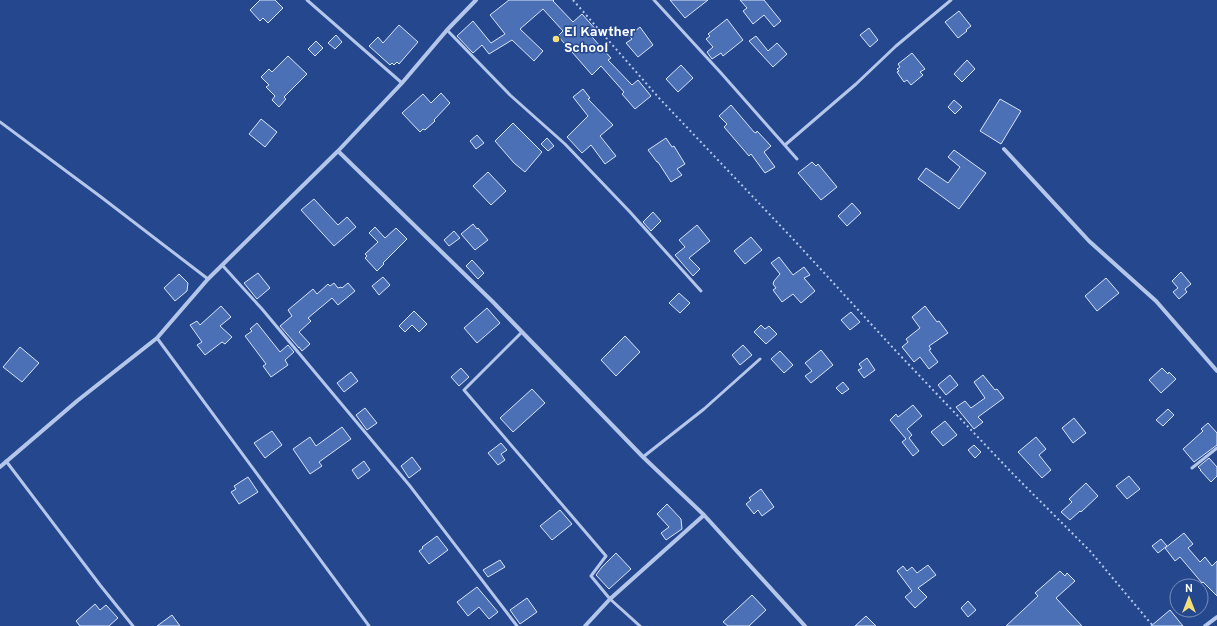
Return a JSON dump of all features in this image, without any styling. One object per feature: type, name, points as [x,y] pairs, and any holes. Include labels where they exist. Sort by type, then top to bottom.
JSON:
[{"type":"street","points":[[0,467],[77,401],[157,338],[208,279],[223,266],[338,151],[402,83],[447,30],[476,0]]},
{"type":"street","points":[[1004,149],[1089,241],[1156,301],[1217,371]]},
{"type":"street","points":[[338,151],[493,302],[643,457],[704,515],[805,626]]},
{"type":"street","points":[[585,626],[610,598],[704,515]]},
{"type":"street","points":[[1205,626],[1217,617]]},
{"type":"lane","points":[[307,0],[402,83]]},
{"type":"lane","points":[[654,0],[797,159]]},
{"type":"lane","points":[[785,145],[856,84],[896,46],[951,0]]},
{"type":"lane","points":[[447,30],[510,95],[565,144],[630,212],[701,291]]},
{"type":"lane","points":[[0,122],[208,279]]},
{"type":"lane","points":[[223,266],[262,309],[410,486],[517,626]]},
{"type":"lane","points":[[522,332],[464,390],[606,556],[591,576],[610,598],[640,626]]},
{"type":"lane","points":[[157,338],[369,626]]},
{"type":"lane","points":[[643,457],[704,409],[760,359]]},
{"type":"lane","points":[[1192,468],[1217,448]]},
{"type":"lane","points":[[6,461],[100,586],[133,626]]},
{"type":"path","points":[[573,0],[660,98],[894,349],[1014,475],[1090,551],[1153,626]]},
{"type":"building","points":[[260,0],[275,0],[283,8],[268,23],[263,18],[260,21],[250,10]]},
{"type":"building","points":[[509,0],[554,0],[553,1],[573,22],[582,14],[598,32],[592,37],[611,58],[608,60],[632,85],[638,80],[651,96],[635,109],[622,94],[624,92],[601,66],[592,75],[558,36],[563,31],[543,9],[520,29],[543,51],[534,61],[512,40],[489,54],[482,45],[473,53],[457,36],[473,21],[491,43],[505,34],[490,15]]},
{"type":"building","points":[[670,0],[708,0],[685,18]]},
{"type":"building","points":[[740,0],[764,0],[781,21],[774,27],[764,15],[753,24],[743,11],[747,8]]},
{"type":"building","points":[[959,11],[971,26],[958,38],[945,22]]},
{"type":"building","points":[[727,19],[743,40],[723,56],[721,53],[712,59],[707,52],[713,47],[706,39],[710,36],[708,34]]},
{"type":"building","points":[[399,25],[418,42],[399,64],[397,62],[394,65],[392,63],[390,65],[369,46],[378,37],[383,43]]},
{"type":"building","points":[[640,27],[653,45],[638,57],[626,43],[632,39],[629,36]]},
{"type":"building","points":[[869,28],[878,40],[870,47],[860,35]]},
{"type":"building","points":[[336,35],[342,42],[335,49],[328,43]]},
{"type":"building","points":[[756,36],[768,51],[777,43],[787,54],[773,67],[749,41]]},
{"type":"building","points":[[316,41],[323,48],[315,56],[308,49]]},
{"type":"building","points":[[912,53],[925,69],[920,72],[923,75],[911,85],[907,80],[904,82],[897,72],[899,71],[897,69],[900,67],[898,64]]},
{"type":"building","points":[[288,56],[307,74],[284,97],[286,99],[279,107],[272,100],[275,96],[266,87],[269,85],[261,77],[269,69],[272,72]]},
{"type":"building","points":[[967,60],[975,69],[962,82],[954,74]]},
{"type":"building","points":[[681,65],[693,78],[678,92],[666,79]]},
{"type":"building","points":[[583,89],[590,98],[588,99],[613,125],[600,136],[616,156],[605,164],[591,145],[582,153],[567,137],[588,116],[573,97]]},
{"type":"building","points":[[441,93],[450,103],[434,120],[435,121],[425,130],[423,129],[420,132],[402,113],[423,94],[431,103]]},
{"type":"building","points":[[1000,99],[1021,111],[1001,144],[980,131]]},
{"type":"building","points":[[954,100],[962,107],[955,114],[948,107]]},
{"type":"building","points":[[731,105],[754,132],[756,133],[757,131],[771,146],[764,152],[775,167],[765,173],[751,154],[749,156],[724,127],[727,124],[719,116]]},
{"type":"building","points":[[261,119],[277,132],[265,147],[249,134]]},
{"type":"building","points":[[513,123],[542,152],[525,172],[514,163],[495,141]]},
{"type":"building","points":[[477,135],[484,143],[476,149],[470,141]]},
{"type":"building","points":[[547,138],[554,146],[548,151],[541,144]]},
{"type":"building","points":[[666,138],[672,147],[674,146],[685,164],[677,169],[682,175],[671,182],[648,150]]},
{"type":"building","points":[[954,150],[986,173],[959,209],[918,179],[926,168],[948,183],[960,167],[948,157]]},
{"type":"building","points":[[812,162],[816,166],[818,164],[837,187],[821,200],[798,173]]},
{"type":"building","points":[[488,172],[506,191],[491,205],[473,186]]},
{"type":"building","points":[[314,199],[338,225],[347,217],[356,227],[334,246],[301,210]]},
{"type":"building","points":[[852,203],[861,213],[847,226],[838,216]]},
{"type":"building","points":[[653,212],[661,221],[651,231],[643,222]]},
{"type":"building","points":[[473,224],[488,240],[475,250],[461,234]]},
{"type":"building","points":[[697,225],[710,241],[689,258],[700,269],[693,276],[675,255],[685,247],[679,240]]},
{"type":"building","points":[[375,227],[385,238],[396,228],[407,239],[377,271],[365,258],[367,256],[365,254],[378,242],[369,233]]},
{"type":"building","points":[[454,231],[460,238],[449,246],[444,240]]},
{"type":"building","points":[[751,237],[762,250],[745,264],[734,251]]},
{"type":"building","points":[[779,257],[793,275],[804,267],[810,275],[804,278],[815,291],[801,303],[793,294],[782,302],[773,290],[776,288],[773,284],[774,281],[780,274],[771,263]]},
{"type":"building","points":[[472,260],[484,273],[478,279],[466,266]]},
{"type":"building","points":[[1181,272],[1191,284],[1185,289],[1187,292],[1179,299],[1173,292],[1178,288],[1172,281]]},
{"type":"building","points":[[258,273],[270,288],[257,299],[244,283]]},
{"type":"building","points":[[179,274],[188,283],[187,291],[175,301],[164,288]]},
{"type":"building","points":[[383,277],[390,285],[379,295],[372,286]]},
{"type":"building","points":[[1106,278],[1119,293],[1097,311],[1085,296]]},
{"type":"building","points":[[334,283],[338,288],[342,288],[348,283],[355,291],[338,305],[332,298],[308,318],[311,321],[299,332],[310,344],[302,351],[280,326],[292,316],[288,310],[313,289],[317,294],[328,284],[330,286]]},
{"type":"building","points":[[679,293],[690,303],[680,313],[669,303]]},
{"type":"building","points":[[221,306],[231,317],[220,326],[232,337],[225,344],[222,342],[205,355],[197,345],[202,342],[190,325],[197,321],[200,325]]},
{"type":"building","points":[[925,306],[937,322],[939,321],[948,333],[929,346],[931,349],[929,350],[938,362],[929,369],[920,357],[914,362],[902,347],[908,342],[906,339],[920,328],[912,317]]},
{"type":"building","points":[[487,308],[500,323],[477,343],[464,328]]},
{"type":"building","points":[[414,311],[427,324],[419,332],[412,325],[405,332],[399,326]]},
{"type":"building","points":[[851,312],[860,322],[850,330],[841,320]]},
{"type":"building","points":[[257,323],[280,352],[288,345],[294,352],[285,360],[288,365],[271,377],[263,366],[266,364],[245,336],[252,331],[250,329]]},
{"type":"building","points":[[761,325],[765,329],[769,326],[777,334],[766,344],[754,332]]},
{"type":"building","points":[[625,336],[640,352],[616,376],[601,360]]},
{"type":"building","points":[[743,345],[752,355],[740,365],[732,355]]},
{"type":"building","points":[[20,347],[39,363],[22,382],[3,367]]},
{"type":"building","points":[[821,350],[833,365],[811,383],[805,376],[812,371],[805,363]]},
{"type":"building","points":[[780,351],[793,365],[784,373],[771,359]]},
{"type":"building","points":[[867,358],[875,370],[864,378],[858,370],[862,368],[859,364]]},
{"type":"building","points":[[461,368],[469,377],[459,386],[451,377]]},
{"type":"building","points":[[1162,368],[1176,379],[1161,393],[1149,380]]},
{"type":"building","points":[[351,372],[358,381],[344,392],[337,383]]},
{"type":"building","points":[[950,375],[958,385],[946,395],[938,385]]},
{"type":"building","points":[[983,375],[995,390],[997,389],[1004,398],[978,417],[983,422],[974,429],[956,407],[965,401],[971,408],[985,398],[974,382]]},
{"type":"building","points":[[843,382],[849,389],[842,394],[836,388]]},
{"type":"building","points":[[532,389],[545,403],[513,432],[500,418]]},
{"type":"building","points":[[913,405],[922,416],[907,429],[912,435],[909,438],[919,451],[913,456],[902,442],[906,439],[890,420],[896,414],[898,417]]},
{"type":"building","points":[[365,408],[377,423],[367,430],[356,415]]},
{"type":"building","points":[[1168,409],[1174,415],[1163,426],[1156,420]]},
{"type":"building","points":[[1074,418],[1086,433],[1073,443],[1062,428]]},
{"type":"building","points":[[945,421],[957,435],[943,446],[931,432]]},
{"type":"building","points":[[1208,423],[1217,433],[1217,445],[1194,462],[1183,449],[1203,431],[1201,429]]},
{"type":"building","points":[[342,427],[351,439],[319,462],[322,466],[310,474],[293,449],[310,437],[316,446]]},
{"type":"building","points":[[272,431],[282,445],[265,458],[254,443]]},
{"type":"building","points":[[1036,437],[1046,449],[1039,455],[1051,470],[1042,478],[1018,452]]},
{"type":"building","points":[[501,443],[507,450],[501,454],[505,460],[498,465],[488,453]]},
{"type":"building","points":[[974,445],[981,452],[975,458],[968,450]]},
{"type":"building","points":[[412,457],[421,469],[409,478],[401,466]]},
{"type":"building","points":[[1209,458],[1217,467],[1217,476],[1211,482],[1198,467]]},
{"type":"building","points":[[364,461],[370,470],[358,479],[352,470]]},
{"type":"building","points":[[1129,476],[1140,489],[1127,499],[1116,486]]},
{"type":"building","points":[[248,477],[258,492],[239,504],[231,492],[236,489],[234,486]]},
{"type":"building","points":[[1086,483],[1098,496],[1070,520],[1061,512],[1072,502],[1069,499]]},
{"type":"building","points":[[761,489],[774,507],[762,516],[758,510],[754,514],[746,504],[751,500],[749,498]]},
{"type":"building","points":[[667,504],[681,519],[682,529],[666,540],[661,533],[669,527],[657,514]]},
{"type":"building","points":[[560,510],[572,524],[552,540],[540,526]]},
{"type":"building","points":[[1184,533],[1193,544],[1188,548],[1200,562],[1205,557],[1212,566],[1217,561],[1217,596],[1209,588],[1209,578],[1198,578],[1180,557],[1175,561],[1165,548]]},
{"type":"building","points":[[437,536],[448,550],[429,564],[419,551]]},
{"type":"building","points":[[1161,539],[1167,546],[1158,553],[1152,546]]},
{"type":"building","points":[[616,553],[631,569],[609,589],[596,575]]},
{"type":"building","points":[[500,560],[505,567],[488,577],[483,570]]},
{"type":"building","points":[[928,565],[936,575],[918,588],[927,597],[915,608],[905,597],[912,591],[897,571],[903,566],[907,571],[912,567],[917,573]]},
{"type":"building","points":[[1060,571],[1065,576],[1067,573],[1075,581],[1056,598],[1082,626],[1006,626],[1038,596],[1035,593]]},
{"type":"building","points":[[477,587],[498,612],[489,619],[479,607],[468,616],[457,602]]},
{"type":"building","points":[[752,595],[766,610],[749,626],[728,626],[723,622]]},
{"type":"building","points":[[527,598],[537,612],[520,624],[510,610]]},
{"type":"building","points":[[968,601],[976,610],[968,617],[961,608]]},
{"type":"building","points":[[95,604],[100,610],[106,605],[118,618],[109,626],[80,626],[76,621]]},
{"type":"building","points":[[1169,611],[1169,618],[1176,618],[1183,626],[1151,626]]},
{"type":"building","points":[[172,615],[180,626],[157,626]]},
{"type":"building","points":[[866,616],[876,626],[855,626]]},
{"type":"place","name":"El Kawther School","points":[[556,39]]}]
